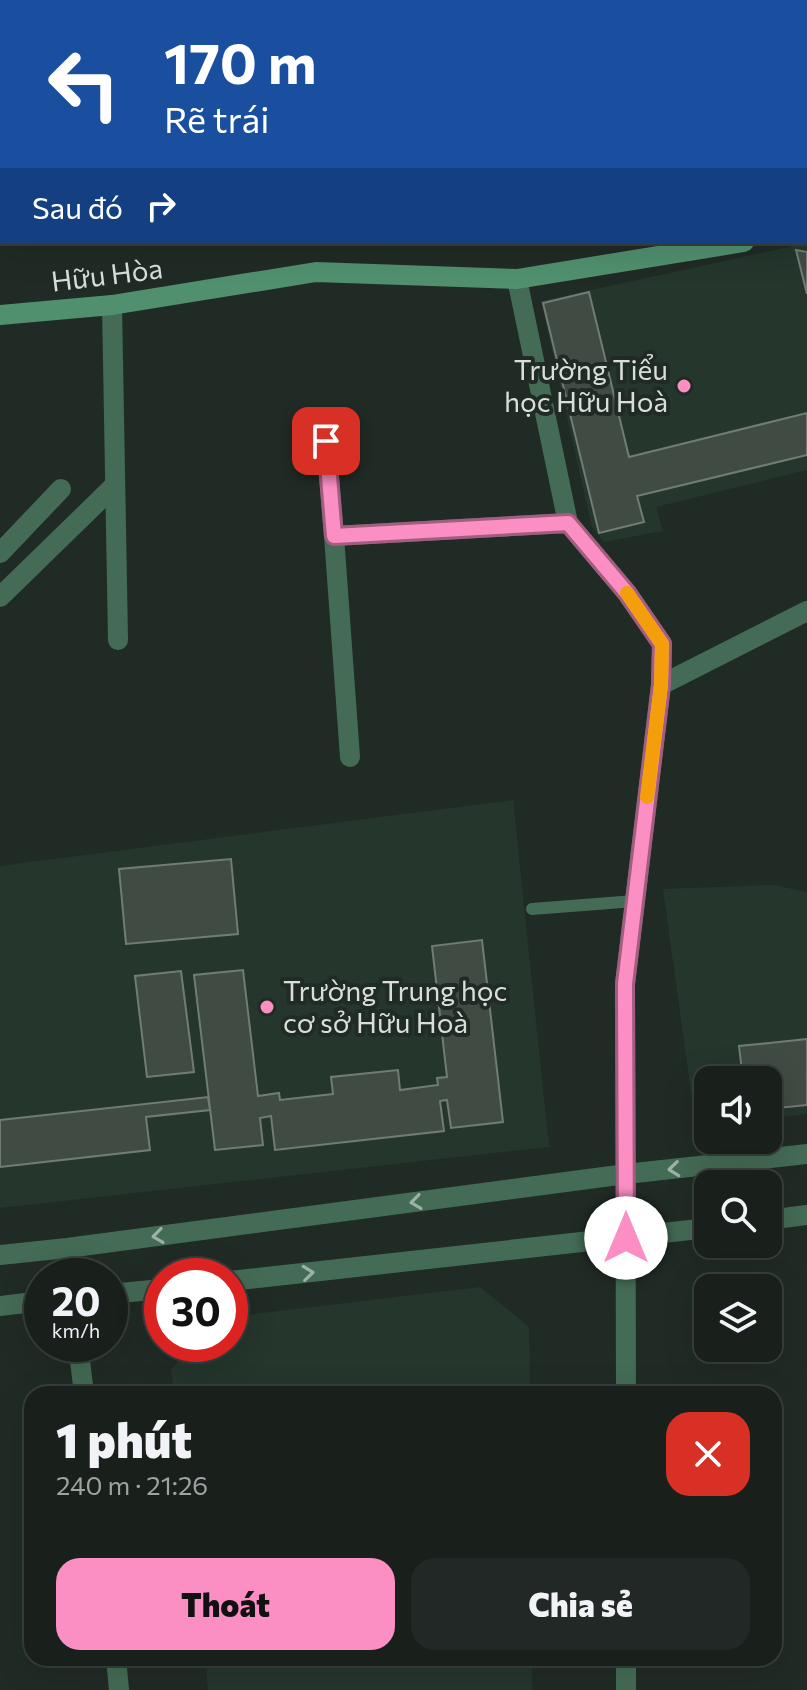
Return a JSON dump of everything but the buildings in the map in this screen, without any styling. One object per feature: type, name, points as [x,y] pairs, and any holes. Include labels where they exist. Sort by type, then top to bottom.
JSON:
[{"type":"street","name":"Hữu Hòa","points":[[0,315],[112,305],[316,272],[517,279],[732,244]]},
{"type":"street","points":[[517,279],[568,523],[627,593],[662,644],[661,685],[625,984],[626,1386]]},
{"type":"street","points":[[112,305],[118,640]]},
{"type":"street","points":[[326,441],[350,757]]},
{"type":"street","points":[[0,597],[115,485]]},
{"type":"street","points":[[0,553],[61,489]]},
{"type":"street","points":[[334,536],[568,523]]},
{"type":"street","points":[[661,685],[807,611]]},
{"type":"street","points":[[0,1255],[626,1174],[807,1154]]},
{"type":"street","points":[[782,1218],[807,1215]]},
{"type":"street","points":[[248,1279],[694,1230]]},
{"type":"street","points":[[67,1248],[68,1258]]},
{"type":"street","points":[[0,1306],[24,1303]]},
{"type":"street","points":[[80,1362],[83,1386]]},
{"type":"street","points":[[117,1666],[119,1690]]},
{"type":"street","points":[[626,1666],[626,1690]]},
{"type":"lane","points":[[532,909],[635,901]]},
{"type":"shaded area","name":"Trường Tiểu học Hữu Hoà","points":[[807,244],[807,470],[656,507],[663,531],[604,542],[592,527],[541,301]]},
{"type":"shaded area","name":"Trường Trung học cơ sở Hữu Hoà","points":[[513,800],[549,1147],[0,1208],[0,866]]},
{"type":"shaded area","points":[[773,885],[807,892],[807,1114],[782,1117],[782,1066],[694,1066],[693,1106],[663,889]]},
{"type":"shaded area","points":[[480,1287],[529,1327],[530,1386],[173,1386],[171,1369],[177,1362],[248,1362],[248,1315]]},
{"type":"shaded area","points":[[206,1666],[532,1666],[532,1690],[208,1690]]},
{"type":"slow traffic","points":[[627,593],[662,644],[661,685],[647,797]]},
{"type":"place","name":"Trường Tiểu học Hữu Hoà","points":[[684,386]]},
{"type":"place","name":"Trường Trung học cơ sở Hữu Hoà","points":[[267,1007]]},
{"type":"route","points":[[326,441],[334,536],[568,523],[627,593],[662,644],[661,685],[625,984],[626,1238]]}]
